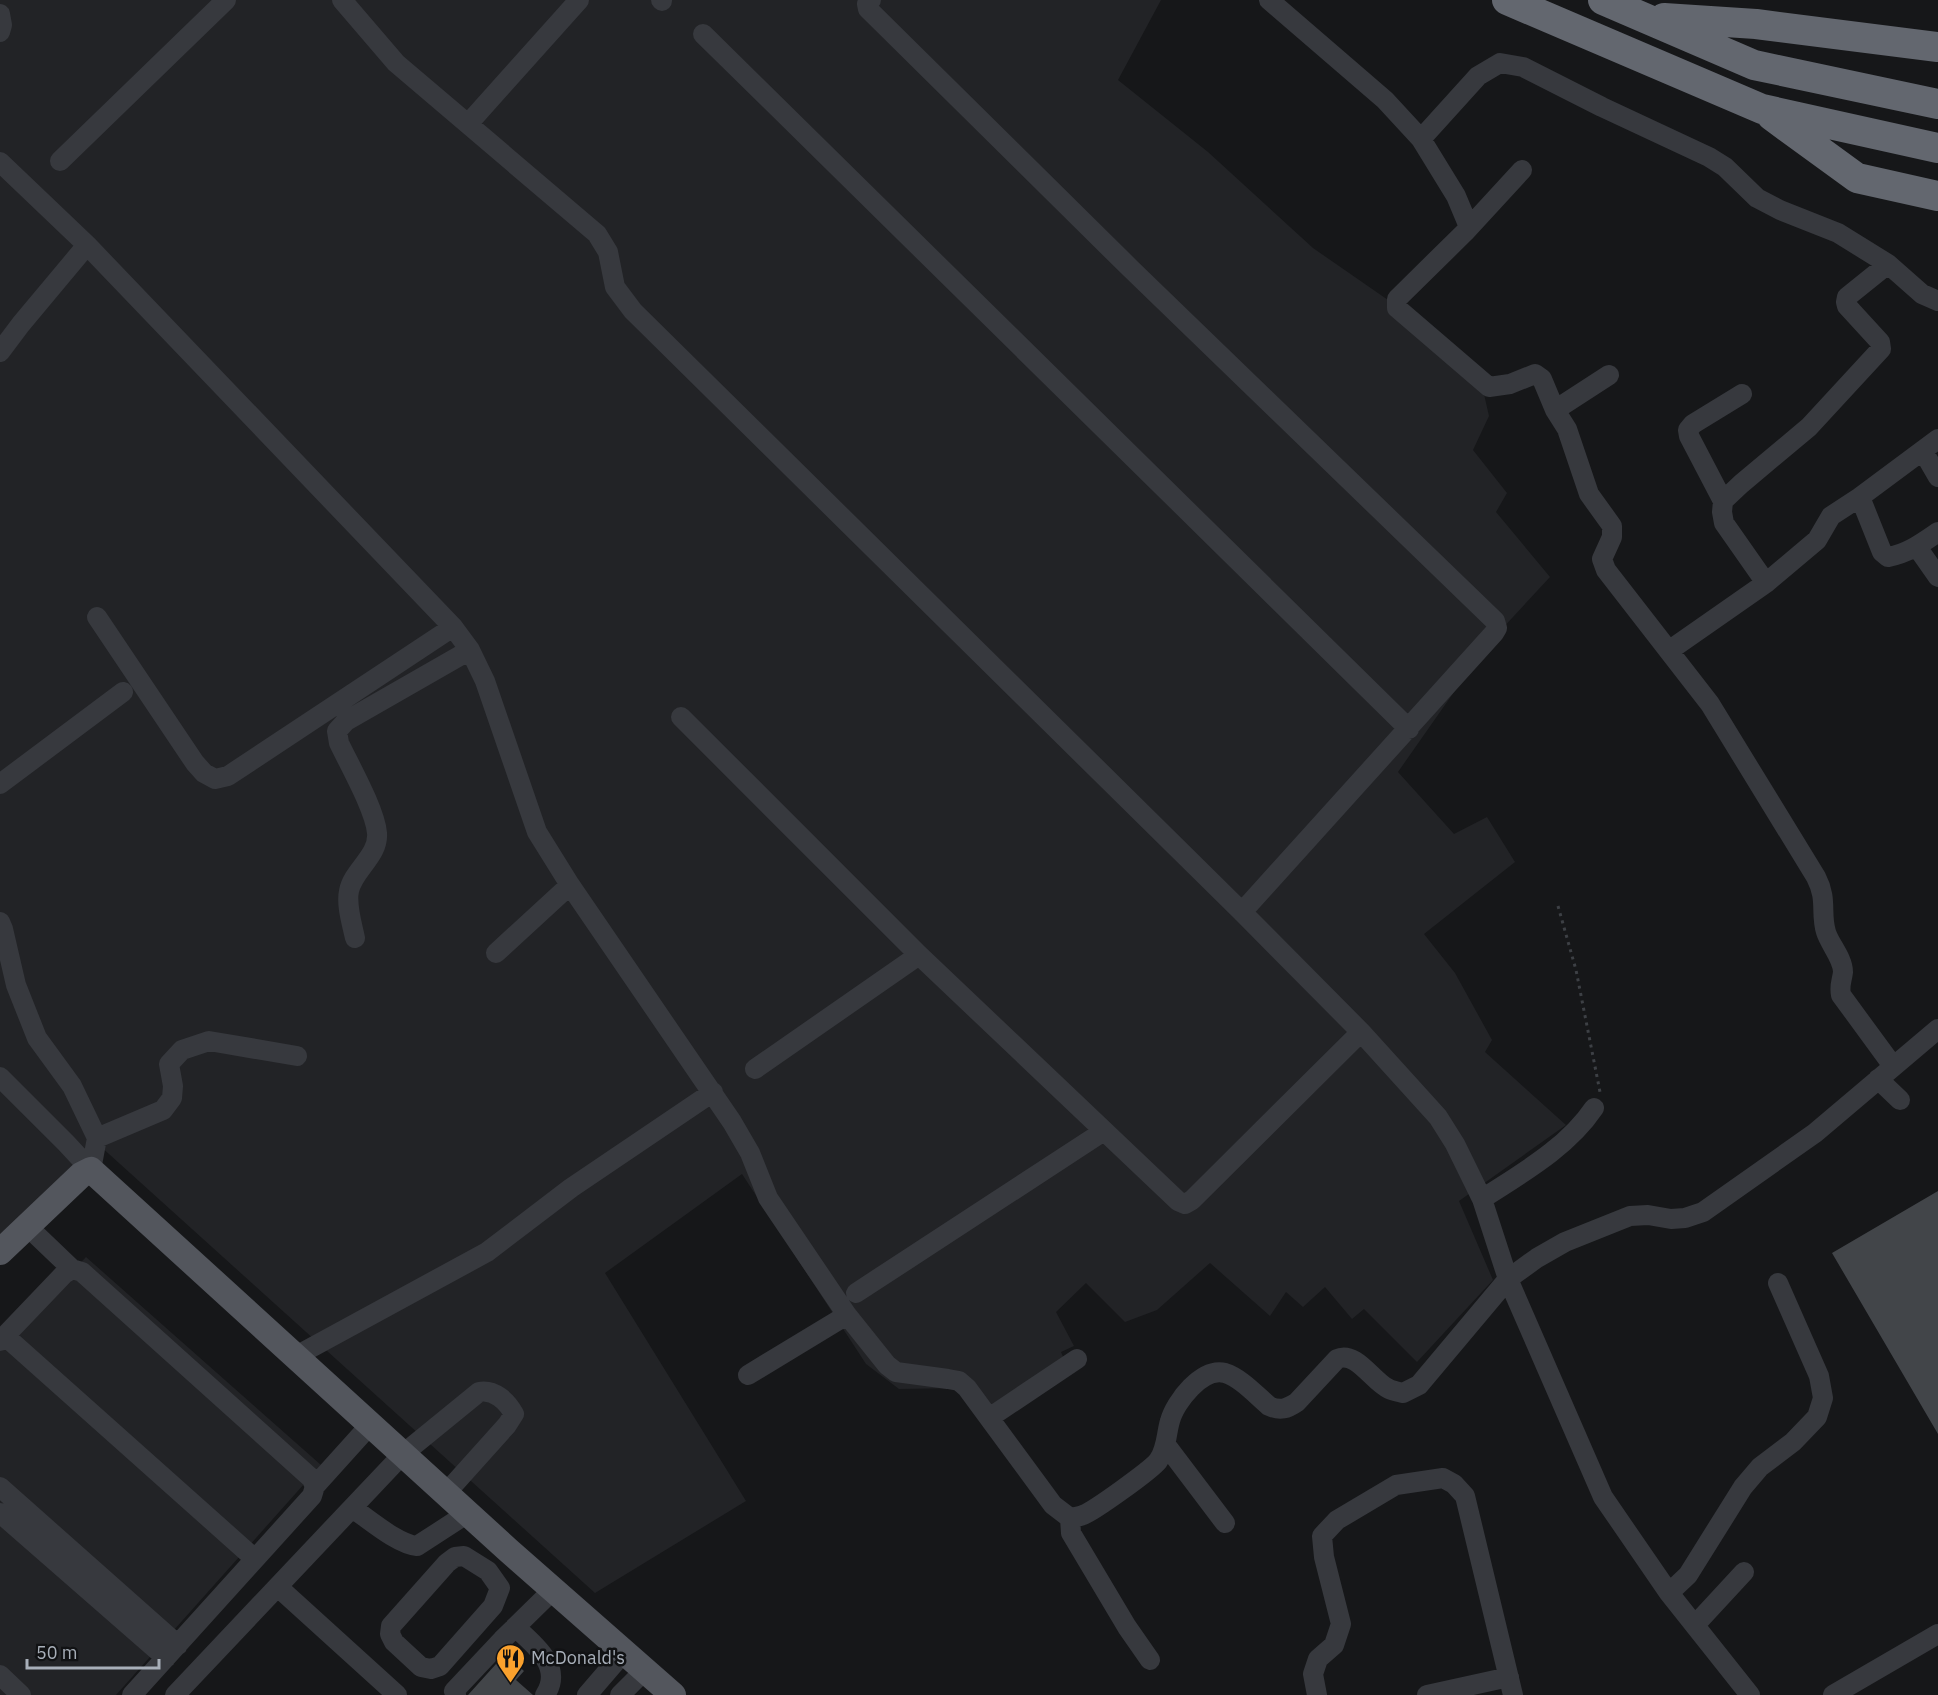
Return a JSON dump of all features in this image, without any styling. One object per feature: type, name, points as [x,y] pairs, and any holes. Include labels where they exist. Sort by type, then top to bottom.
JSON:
[{"type":"highway","points":[[1507,0],[1762,109],[1938,148]]},
{"type":"highway","points":[[1603,0],[1754,65],[1938,104]]},
{"type":"highway","points":[[1640,16],[1756,24],[1938,47]]},
{"type":"highway","points":[[1762,109],[1857,178],[1938,196]]},
{"type":"main road","points":[[0,1252],[81,1174],[91,1170],[508,1550],[673,1695]]},
{"type":"street","points":[[60,161],[226,0]]},
{"type":"street","points":[[342,0],[396,63],[597,234],[608,252],[615,287],[633,311],[1242,912],[1361,1032],[1438,1117],[1455,1144],[1482,1199],[1508,1279],[1603,1497],[1669,1593],[1750,1695]]},
{"type":"street","points":[[468,124],[579,0]]},
{"type":"street","points":[[871,0],[867,4],[868,9],[876,18],[1130,268],[1496,621],[1497,628],[1494,633],[1242,912]]},
{"type":"street","points":[[1269,0],[1385,100],[1421,139],[1456,196],[1469,227]]},
{"type":"street","points":[[0,14],[2,25],[0,32]]},
{"type":"street","points":[[703,34],[1409,729]]},
{"type":"street","points":[[1421,139],[1478,76],[1500,63],[1523,67],[1611,112],[1709,157],[1725,167],[1757,198],[1780,210],[1838,233],[1888,264],[1922,294],[1938,301]]},
{"type":"street","points":[[0,162],[87,245],[453,627],[470,650],[485,681],[537,832],[570,885],[713,1092],[750,1154],[768,1198],[847,1315],[887,1365],[896,1372],[959,1382],[967,1388],[1053,1506],[1070,1518],[1084,1515],[1100,1506],[1158,1461],[1166,1445],[1169,1422],[1179,1400],[1188,1390],[1214,1373],[1224,1373],[1236,1378],[1269,1406],[1283,1409],[1297,1402],[1337,1359],[1346,1357],[1351,1358],[1388,1389],[1403,1393],[1419,1385],[1508,1279],[1536,1258],[1565,1242],[1630,1216],[1648,1215],[1671,1219],[1685,1218],[1703,1212],[1815,1133],[1938,1029]]},
{"type":"street","points":[[1522,170],[1397,299],[1397,308],[1489,387],[1510,384],[1535,374],[1542,379],[1555,410],[1567,429],[1589,494],[1612,526],[1612,537],[1602,559],[1606,570],[1710,704],[1816,877],[1824,899],[1826,932],[1843,971],[1839,984],[1841,995],[1893,1066]]},
{"type":"street","points":[[0,352],[87,245]]},
{"type":"street","points":[[1723,501],[1809,427],[1881,349],[1880,342],[1847,306],[1846,302],[1847,297],[1888,264]]},
{"type":"street","points":[[1555,410],[1609,375]]},
{"type":"street","points":[[1742,394],[1693,424],[1688,430],[1723,501],[1724,523],[1766,583]]},
{"type":"street","points":[[1670,650],[1766,583],[1817,540],[1831,516],[1938,439]]},
{"type":"street","points":[[1923,451],[1938,477]]},
{"type":"street","points":[[1860,497],[1882,552],[1888,557],[1898,556],[1938,532]]},
{"type":"street","points":[[1917,546],[1938,577]]},
{"type":"street","points":[[97,617],[195,763],[204,773],[214,779],[228,776],[453,627]]},
{"type":"street","points":[[355,938],[348,893],[376,846],[377,834],[373,816],[339,743],[337,731],[346,721],[470,650]]},
{"type":"street","points":[[0,784],[123,692]]},
{"type":"street","points":[[681,717],[919,955],[1178,1201],[1185,1204],[1192,1200],[1361,1032]]},
{"type":"street","points":[[496,953],[570,885]]},
{"type":"street","points":[[0,922],[16,985],[37,1038],[72,1086],[98,1138],[91,1170]]},
{"type":"street","points":[[755,1069],[919,955]]},
{"type":"street","points":[[98,1138],[163,1110],[172,1098],[173,1086],[169,1064],[182,1050],[209,1041],[297,1056]]},
{"type":"street","points":[[0,1077],[91,1170]]},
{"type":"street","points":[[1878,1079],[1900,1101]]},
{"type":"street","points":[[296,1356],[487,1252],[571,1188],[713,1092]]},
{"type":"street","points":[[1482,1199],[1550,1154],[1585,1121],[1594,1108]]},
{"type":"street","points":[[856,1293],[1104,1131]]},
{"type":"street","points":[[27,1226],[72,1269],[82,1272],[311,1478],[315,1486]]},
{"type":"street","points":[[72,1269],[64,1274],[2,1339],[255,1559]]},
{"type":"street","points":[[1669,1593],[1688,1575],[1743,1487],[1760,1467],[1793,1442],[1817,1417],[1823,1398],[1819,1376],[1778,1283]]},
{"type":"street","points":[[748,1376],[847,1315]]},
{"type":"street","points":[[989,1418],[1077,1359]]},
{"type":"street","points":[[175,1695],[403,1454],[479,1392],[487,1390],[499,1396],[510,1406],[514,1414],[507,1425],[446,1493]]},
{"type":"street","points":[[132,1695],[312,1496],[315,1486],[370,1425]]},
{"type":"street","points":[[1166,1445],[1225,1523]]},
{"type":"street","points":[[1317,1695],[1313,1674],[1318,1659],[1334,1645],[1341,1624],[1324,1557],[1322,1536],[1337,1520],[1396,1485],[1443,1478],[1454,1484],[1465,1496],[1511,1686],[1426,1695]]},
{"type":"street","points":[[0,1487],[172,1651]]},
{"type":"street","points":[[352,1508],[399,1540],[417,1546],[468,1513]]},
{"type":"street","points":[[0,1513],[172,1651]]},
{"type":"street","points":[[1070,1518],[1071,1533],[1116,1611],[1150,1660]]},
{"type":"street","points":[[488,1570],[508,1550]]},
{"type":"street","points":[[464,1556],[488,1570],[500,1588],[493,1606],[440,1666],[431,1669],[421,1667],[394,1642],[390,1634],[392,1626],[447,1563],[455,1557],[464,1556]]},
{"type":"street","points":[[1695,1625],[1744,1572]]},
{"type":"street","points":[[278,1587],[397,1695]]},
{"type":"street","points":[[456,1695],[454,1691],[553,1590]]},
{"type":"street","points":[[515,1627],[540,1650],[548,1664],[551,1676],[550,1687],[545,1695]]},
{"type":"street","points":[[1833,1695],[1938,1634]]},
{"type":"street","points":[[587,1695],[624,1652]]},
{"type":"street","points":[[620,1695],[645,1670]]},
{"type":"street","points":[[0,1675],[21,1695]]},
{"type":"path","points":[[1558,906],[1576,970],[1600,1091],[1594,1108]]},
{"type":"shaded area","points":[[0,0],[1161,0],[1118,80],[1208,152],[1313,248],[1414,318],[1481,381],[1489,416],[1473,450],[1507,493],[1496,512],[1550,577],[1487,645],[1398,772],[1454,834],[1487,817],[1515,862],[1424,934],[1455,973],[1492,1040],[1485,1052],[1566,1125],[1459,1201],[1493,1280],[1417,1362],[1364,1309],[1352,1319],[1325,1287],[1303,1307],[1286,1292],[1270,1316],[1210,1263],[1157,1310],[1125,1322],[1086,1283],[1056,1312],[1074,1346],[1061,1352],[1068,1368],[984,1424],[958,1388],[899,1389],[866,1364],[742,1174],[605,1273],[746,1501],[595,1593],[99,1145],[81,1175],[0,1234]]},
{"type":"shaded area","points":[[86,1257],[321,1465],[116,1695],[0,1695],[0,1348]]},
{"type":"building","points":[[1938,1191],[1938,1434],[1832,1253]]},
{"type":"building","points":[[505,1654],[524,1671],[516,1680],[533,1695],[468,1695]]},
{"type":"place","name":"McDonald's","points":[[510,1684]]}]
